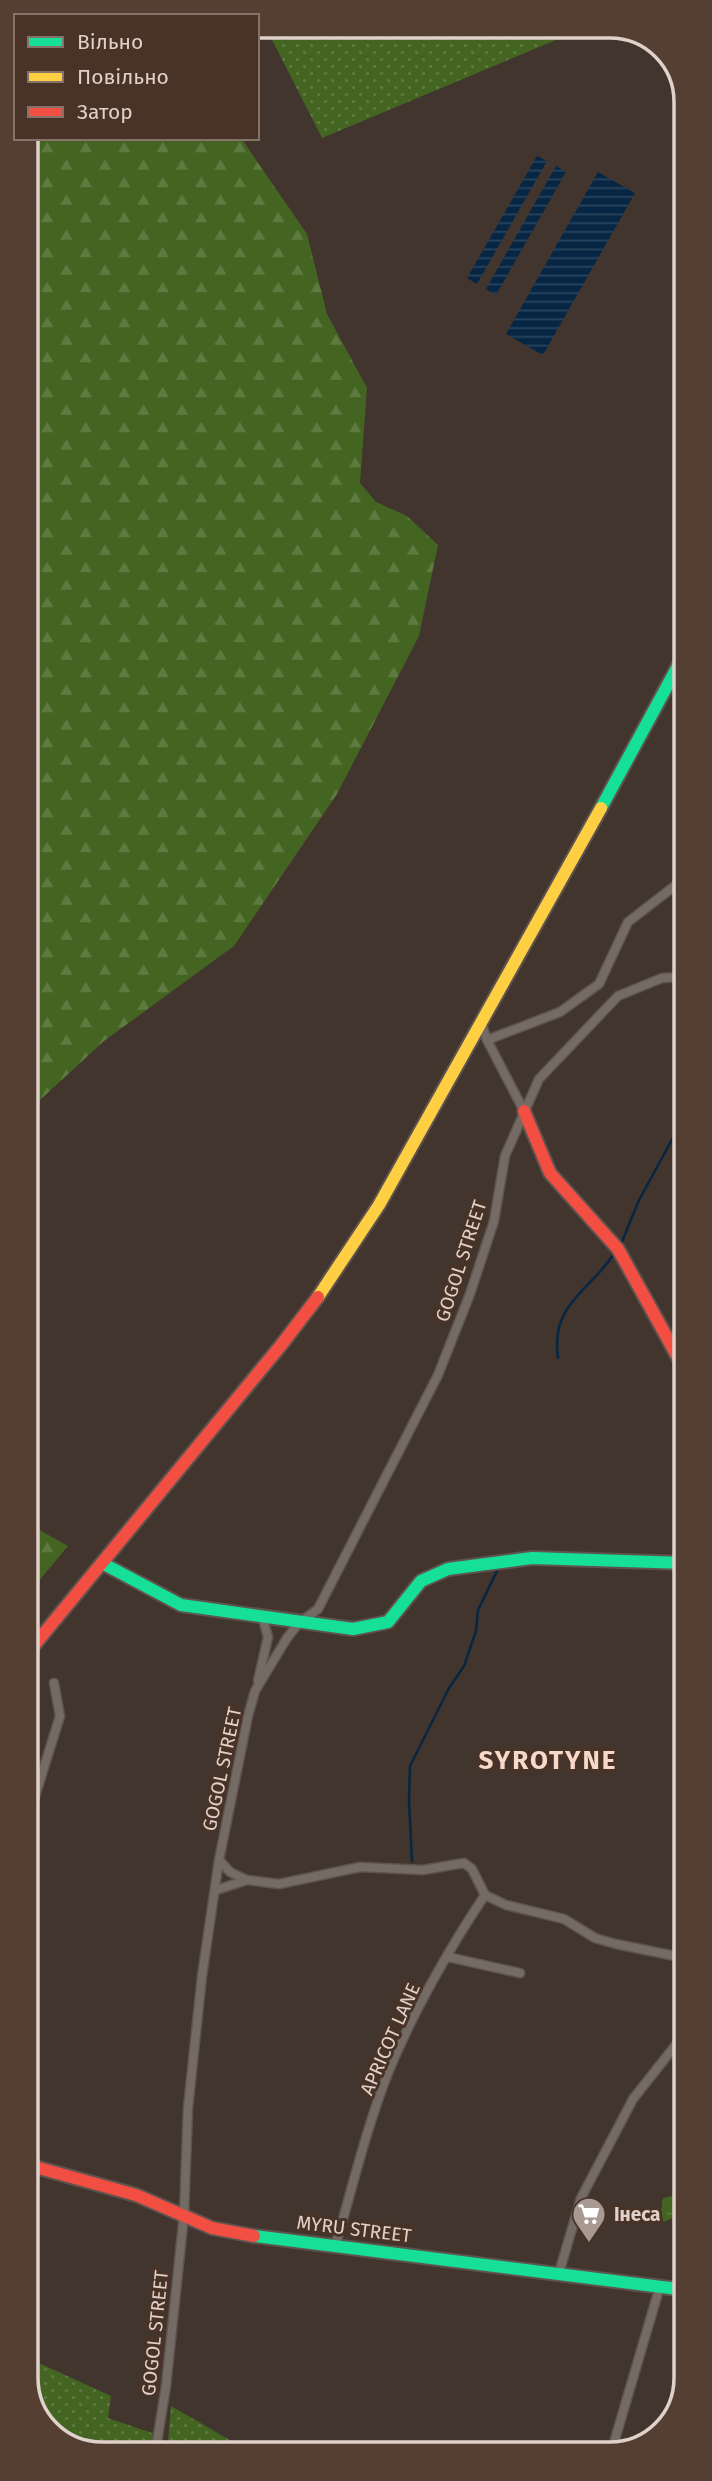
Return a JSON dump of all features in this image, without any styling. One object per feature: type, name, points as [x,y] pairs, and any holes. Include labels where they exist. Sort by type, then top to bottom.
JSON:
[{"type":"street","points":[[38,1641],[282,1344],[334,1275],[379,1205],[593,824],[674,673]]},
{"type":"street","points":[[487,1041],[561,1012],[599,984],[628,922],[674,886]]},
{"type":"street","name":"GOGOL STREET","points":[[158,2442],[184,2215],[188,2108],[202,1976],[219,1860],[247,1716],[255,1691],[287,1638],[299,1623],[318,1609],[438,1374],[470,1294],[494,1221],[505,1156],[539,1079],[618,996],[662,978],[674,977]]},
{"type":"street","points":[[481,1022],[487,1041],[524,1111],[550,1173],[618,1249],[674,1350]]},
{"type":"street","points":[[102,1563],[181,1605],[353,1629],[388,1622],[421,1581],[448,1569],[532,1558],[674,1563]]},
{"type":"street","points":[[255,1691],[268,1637],[262,1616]]},
{"type":"street","points":[[38,1787],[60,1716],[54,1683]]},
{"type":"street","points":[[219,1860],[230,1872],[247,1880],[279,1884],[360,1867],[424,1870],[464,1863],[472,1869],[485,1895],[506,1905],[564,1919],[595,1938],[674,1956]]},
{"type":"street","points":[[216,1890],[247,1880]]},
{"type":"street","name":"APRICOT LANE","points":[[335,2247],[389,2072],[423,2002],[485,1895]]},
{"type":"street","points":[[448,1957],[520,1973]]},
{"type":"street","points":[[559,2273],[581,2198],[633,2099],[674,2045]]},
{"type":"street","name":"MYRU STREET","points":[[38,2168],[136,2195],[212,2228],[238,2234],[674,2288]]},
{"type":"street","points":[[614,2442],[660,2286]]},
{"type":"green space","points":[[271,38],[559,39],[322,138]]},
{"type":"green space","points":[[38,140],[242,140],[307,234],[327,314],[367,388],[360,483],[376,502],[407,516],[438,545],[419,636],[337,794],[234,946],[104,1041],[38,1104]]},
{"type":"green space","points":[[38,1529],[68,1546],[38,1582]]},
{"type":"green space","points":[[674,2196],[674,2217],[664,2222],[660,2218],[663,2198]]},
{"type":"green space","points":[[38,2363],[111,2396],[108,2418],[155,2434],[154,2442],[98,2442],[78,2438],[67,2432],[54,2421],[43,2403]]},
{"type":"green space","points":[[171,2406],[233,2442],[168,2442]]},
{"type":"water","points":[[537,156],[547,161],[477,284],[467,278]]},
{"type":"water","points":[[556,166],[566,172],[496,295],[486,289]]},
{"type":"water","points":[[598,172],[635,193],[543,355],[506,334]]},
{"type":"waterway","points":[[621,1244],[639,1200],[674,1136]]},
{"type":"waterway","points":[[558,1358],[557,1339],[566,1311],[615,1252]]},
{"type":"waterway","points":[[412,1861],[410,1766],[449,1688],[464,1666],[476,1631],[478,1610],[497,1571]]},
{"type":"traffic: fast","points":[[601,808],[674,673]]},
{"type":"traffic: fast","points":[[102,1563],[181,1605],[353,1629],[388,1622],[421,1581],[448,1569],[532,1558],[674,1563]]},
{"type":"traffic: fast","points":[[254,2236],[674,2288]]},
{"type":"traffic: slow","points":[[318,1297],[379,1205],[601,808]]},
{"type":"traffic: jam","points":[[524,1111],[550,1173],[618,1249],[674,1350]]},
{"type":"traffic: jam","points":[[38,1641],[318,1297]]},
{"type":"traffic: jam","points":[[38,2168],[136,2195],[212,2228],[254,2236]]},
{"type":"place","name":"Інеса","points":[[589,2244]]},
{"type":"district","name":"SYROTYNE","points":[[548,1760]]}]
